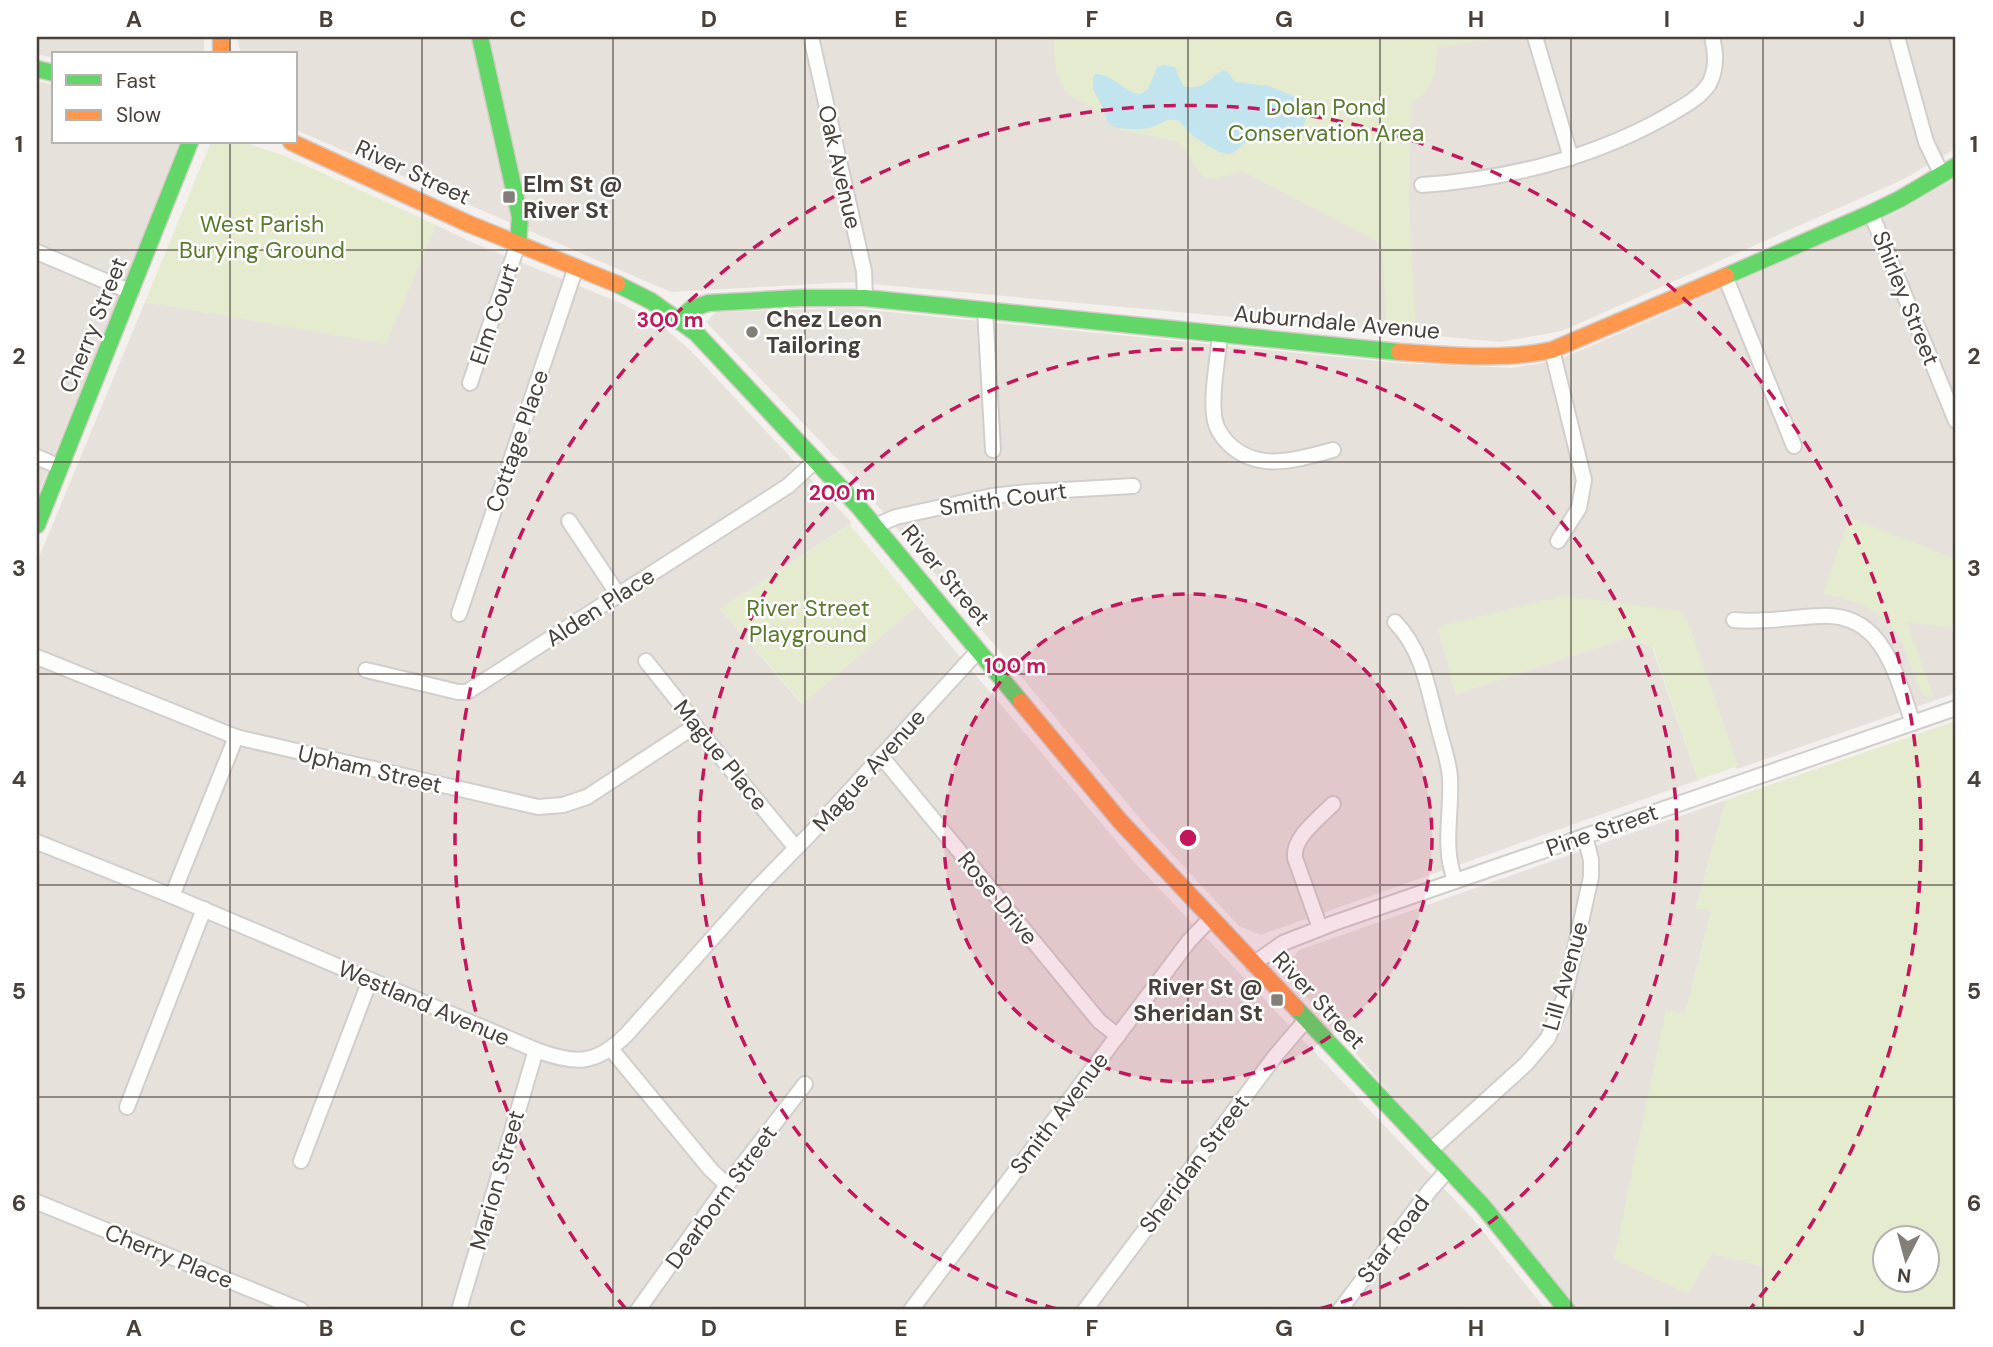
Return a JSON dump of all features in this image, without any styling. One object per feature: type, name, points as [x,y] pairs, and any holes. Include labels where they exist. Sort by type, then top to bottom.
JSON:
[{"type":"street","points":[[480,37],[520,217],[518,244]]},
{"type":"street","name":"Oak Avenue","points":[[811,37],[864,271],[865,298]]},
{"type":"street","points":[[1535,37],[1571,158]]},
{"type":"street","points":[[1422,185],[1508,175],[1571,158],[1646,127],[1701,94],[1714,72],[1712,37]]},
{"type":"street","points":[[1897,37],[1926,142],[1942,175]]},
{"type":"street","name":"Cherry Street","points":[[37,525],[189,144]]},
{"type":"street","name":"River Street","points":[[295,144],[518,244],[647,298],[681,320],[720,358],[876,526],[1096,794],[1510,1237],[1567,1310]]},
{"type":"street","name":"Auburndale Avenue","points":[[681,320],[691,309],[708,303],[865,298],[1372,350],[1459,356],[1516,356],[1552,350],[1871,213],[1956,166]]},
{"type":"street","name":"Shirley Street","points":[[1871,213],[1956,421]]},
{"type":"street","name":"Elm Court","points":[[470,383],[518,244]]},
{"type":"street","points":[[37,252],[131,292]]},
{"type":"street","name":"Cottage Place","points":[[459,614],[576,267]]},
{"type":"street","points":[[1725,275],[1794,446]]},
{"type":"street","points":[[985,310],[993,450]]},
{"type":"street","points":[[1220,334],[1214,417],[1220,433],[1228,443],[1250,458],[1269,462],[1332,450]]},
{"type":"street","points":[[1552,350],[1584,480],[1579,508],[1558,541]]},
{"type":"street","points":[[37,457],[60,467]]},
{"type":"street","name":"Alden Place","points":[[366,670],[467,692],[788,486],[816,460]]},
{"type":"street","name":"Smith Court","points":[[876,526],[896,517],[992,496],[1133,486]]},
{"type":"street","points":[[569,521],[619,596]]},
{"type":"street","points":[[1734,620],[1766,622],[1830,615],[1860,625],[1877,639],[1889,657],[1913,723]]},
{"type":"street","points":[[1395,622],[1409,638],[1419,657],[1448,764],[1448,849],[1455,880]]},
{"type":"street","name":"Mague Avenue","points":[[758,887],[978,651]]},
{"type":"street","name":"Upham Street","points":[[37,657],[236,737],[522,805],[546,807],[572,803],[595,793],[695,726]]},
{"type":"street","name":"Mague Place","points":[[646,661],[695,726],[796,848]]},
{"type":"street","name":"Pine Street","points":[[1253,964],[1275,947],[1320,928],[1956,708]]},
{"type":"street","points":[[172,895],[236,737]]},
{"type":"street","name":"Rose Drive","points":[[881,756],[1099,1021],[1118,1037]]},
{"type":"street","points":[[1320,928],[1295,858],[1295,849],[1298,841],[1333,804]]},
{"type":"street","name":"Lill Avenue","points":[[1430,1151],[1534,1056],[1554,1026],[1567,984],[1591,877],[1591,860],[1585,836]]},
{"type":"street","name":"Westland Avenue","points":[[37,842],[172,895],[536,1050],[562,1059],[578,1061],[599,1056],[611,1049],[758,887]]},
{"type":"street","points":[[127,1107],[204,909]]},
{"type":"street","name":"Smith Avenue","points":[[911,1310],[1189,941],[1210,919]]},
{"type":"street","points":[[301,1161],[370,980]]},
{"type":"street","name":"Sheridan Street","points":[[1085,1310],[1276,1055],[1306,1020]]},
{"type":"street","points":[[611,1049],[710,1170],[727,1185]]},
{"type":"street","name":"Marion Street","points":[[459,1310],[536,1050]]},
{"type":"street","name":"Dearborn Street","points":[[638,1310],[727,1185],[805,1084]]},
{"type":"street","name":"Star Road","points":[[1340,1310],[1448,1170]]},
{"type":"street","name":"Cherry Place","points":[[37,1202],[301,1310]]},
{"type":"shaded area","points":[[37,37],[204,37],[203,52],[52,52],[52,58],[37,54]]},
{"type":"shaded area","points":[[237,37],[1956,37],[1956,148],[1904,179],[1562,331],[1500,342],[1417,334],[1387,334],[1386,331],[850,282],[671,292],[298,131],[298,52],[241,52]]},
{"type":"shaded area","points":[[37,81],[52,85],[52,144],[181,144],[37,497]]},
{"type":"shaded area","points":[[1956,178],[1956,693],[1737,769],[1690,628],[1680,611],[1438,627],[1456,694],[1628,637],[1652,647],[1698,780],[1261,935],[1239,926],[1147,827],[847,469],[706,322],[716,312],[849,308],[1398,363],[1513,368],[1554,361],[1584,349],[1899,211]]},
{"type":"shaded area","points":[[436,225],[623,304],[661,325],[690,350],[852,523],[720,609],[802,704],[917,606],[1135,863],[1473,1219],[1546,1310],[37,1310],[37,562],[145,302],[385,343]]},
{"type":"shaded area","points":[[1726,800],[1696,909],[1712,909],[1685,1015],[1666,1010],[1712,1254],[1765,1266],[1757,1310],[1579,1310],[1290,978],[1289,961],[1299,950]]},
{"type":"green space","name":"Dolan Pond Conservation Area","points":[[1055,37],[1511,37],[1437,47],[1433,80],[1425,93],[1411,102],[1409,201],[1416,335],[1387,334],[1382,244],[1242,171],[1214,178],[1206,177],[1178,142],[1120,130],[1109,77],[1093,89],[1104,110],[1106,121],[1063,87],[1055,62]]},
{"type":"green space","name":"West Parish Burying Ground","points":[[210,144],[249,144],[285,156],[436,225],[386,344],[145,302]]},
{"type":"green space","points":[[1850,518],[1956,559],[1956,629],[1907,622],[1933,697],[1922,694],[1902,643],[1888,623],[1859,603],[1823,594]]},
{"type":"green space","name":"River Street Playground","points":[[850,525],[917,606],[803,704],[720,609]]},
{"type":"green space","points":[[1564,596],[1680,611],[1690,628],[1738,766],[1698,780],[1653,647],[1628,637],[1456,694],[1438,627]]},
{"type":"green space","points":[[1956,721],[1956,1310],[1757,1310],[1765,1266],[1712,1254],[1688,1294],[1614,1259],[1666,1010],[1685,1015],[1712,910],[1696,909],[1726,800]]},
{"type":"water","points":[[1157,67],[1175,67],[1183,86],[1200,86],[1223,70],[1228,72],[1235,82],[1269,86],[1303,100],[1309,113],[1302,129],[1289,142],[1246,142],[1231,154],[1220,152],[1202,142],[1177,120],[1138,129],[1118,128],[1108,124],[1093,89],[1093,77],[1096,74],[1103,75],[1140,94],[1148,89]]},
{"type":"traffic: fast","points":[[480,37],[520,217],[518,244]]},
{"type":"traffic: fast","points":[[37,69],[52,73]]},
{"type":"traffic: fast","points":[[37,525],[189,144]]},
{"type":"traffic: fast","points":[[1726,276],[1871,213],[1956,166]]},
{"type":"traffic: fast","points":[[617,284],[651,301],[696,333],[858,506],[1021,702]]},
{"type":"traffic: fast","points":[[680,320],[691,309],[708,303],[865,298],[1399,352]]},
{"type":"traffic: fast","points":[[1296,1008],[1482,1205],[1567,1310]]},
{"type":"traffic: slow","points":[[221,37],[221,52]]},
{"type":"traffic: slow","points":[[295,144],[469,224],[617,284]]},
{"type":"traffic: slow","points":[[1399,352],[1495,356],[1552,350],[1726,276]]},
{"type":"traffic: slow","points":[[1021,702],[1120,821],[1296,1008]]},
{"type":"place","name":"Elm St @ River St","points":[[509,197]]},
{"type":"place","name":"Chez Leon Tailoring","points":[[752,332]]},
{"type":"place","name":"River St @ Sheridan St","points":[[1277,1000]]}]
